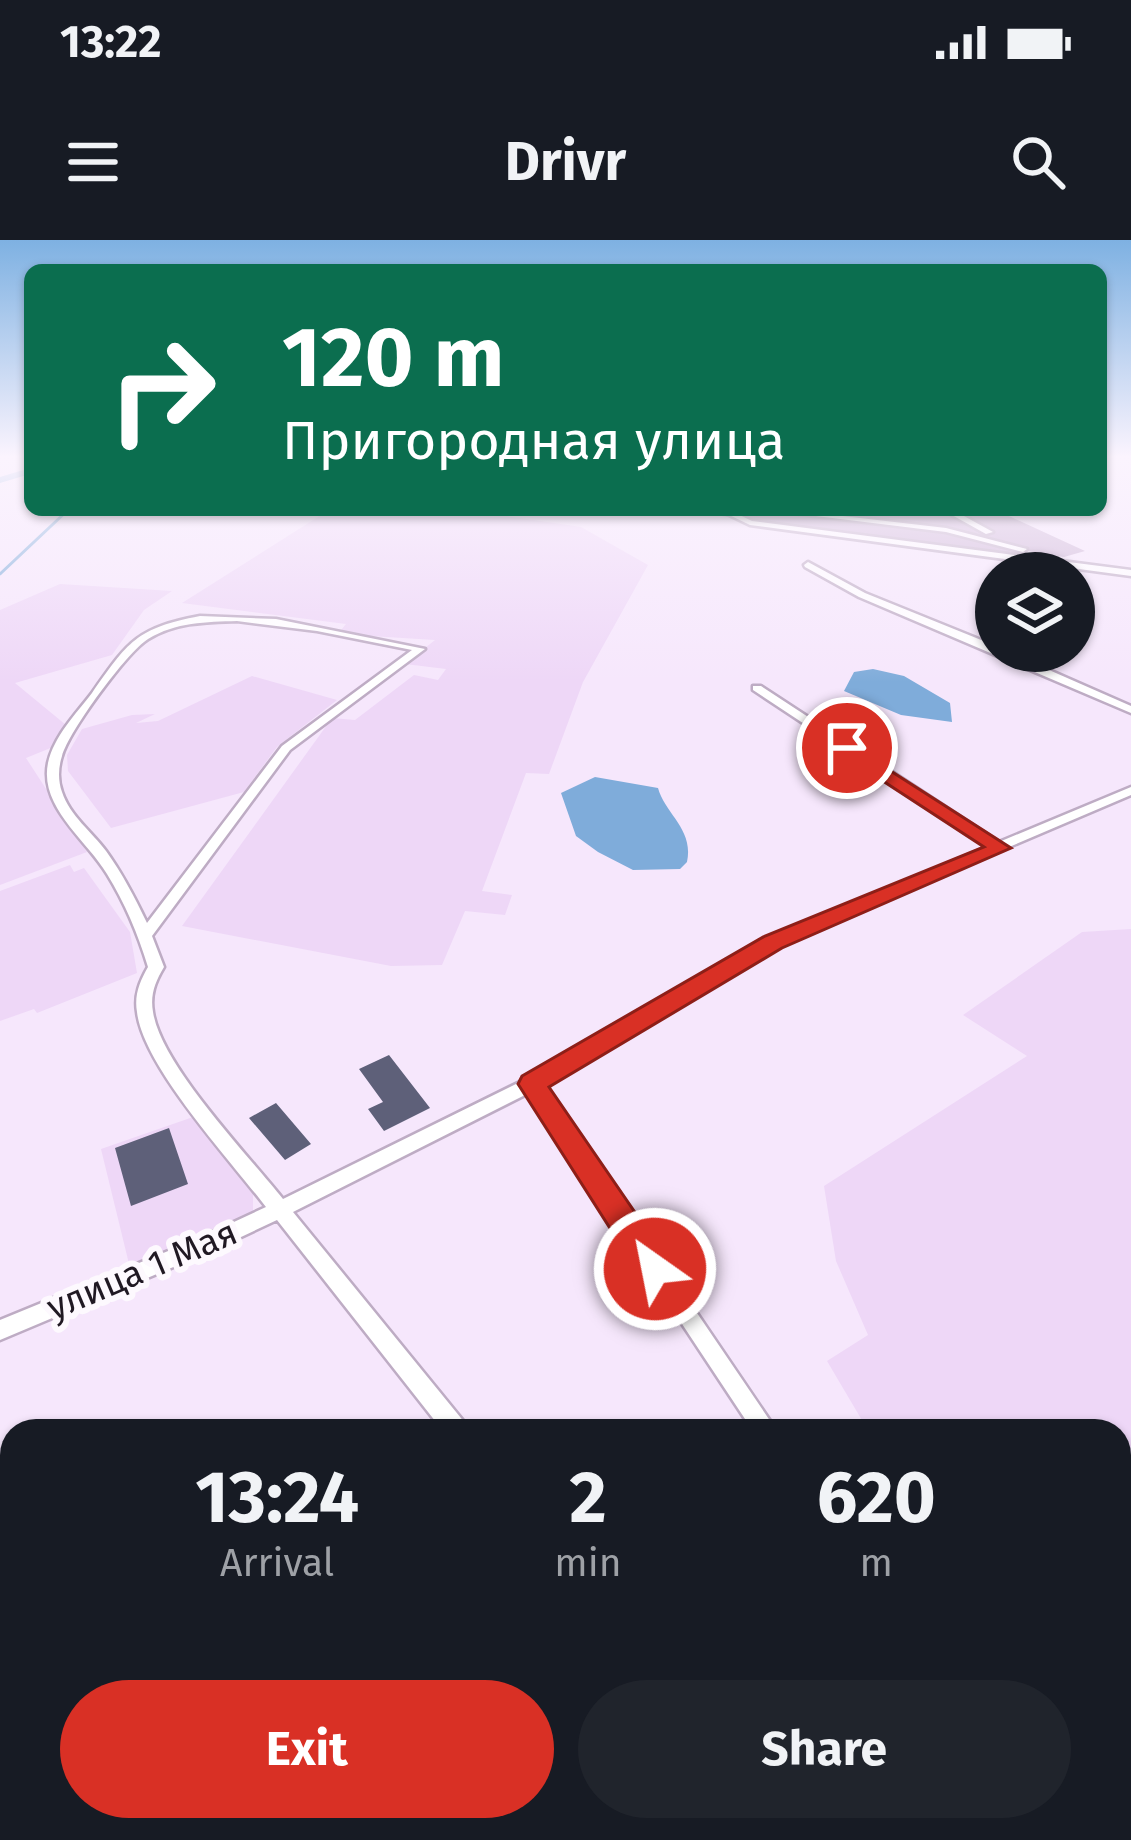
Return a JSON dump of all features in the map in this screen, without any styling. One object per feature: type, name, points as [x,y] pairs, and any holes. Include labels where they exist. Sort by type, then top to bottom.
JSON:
[{"type":"street","points":[[826,533],[975,552]]},
{"type":"street","points":[[957,533],[1024,549]]},
{"type":"street","points":[[992,533],[1029,552]]},
{"type":"street","points":[[808,565],[862,595],[975,642]]},
{"type":"street","points":[[1095,568],[1131,573]]},
{"type":"street","points":[[146,934],[286,748],[420,649],[214,617],[171,622],[140,639],[65,736],[52,762],[61,802],[105,859],[146,934],[156,967],[142,1001],[162,1056],[448,1419]]},
{"type":"street","points":[[1045,672],[1131,710]]},
{"type":"street","points":[[757,688],[1000,848]]},
{"type":"street","name":"улица 1 Мая","points":[[0,1330],[283,1208],[532,1084],[774,942],[1131,791]]},
{"type":"street","points":[[532,1084],[758,1419]]},
{"type":"shaded area","points":[[293,533],[591,533],[648,565],[583,682],[549,774],[526,773],[482,891],[512,895],[505,915],[465,911],[442,965],[391,966],[182,926],[332,718],[355,720],[414,675],[438,680],[446,669],[405,664],[435,640],[338,634],[346,624],[182,603]]},
{"type":"shaded area","points":[[847,533],[1045,533],[1085,551],[991,552]]},
{"type":"shaded area","points":[[60,584],[172,591],[144,610],[112,655],[15,683],[66,725],[53,747],[26,758],[87,852],[0,885],[0,610]]},
{"type":"shaded area","points":[[252,676],[337,700],[277,747],[244,792],[111,828],[68,771],[67,755],[82,729],[132,715],[155,714],[136,723],[158,721]]},
{"type":"shaded area","points":[[70,865],[74,872],[84,868],[130,932],[137,973],[37,1013],[34,1009],[0,1021],[0,891]]},
{"type":"shaded area","points":[[1131,929],[1131,1419],[861,1419],[827,1361],[868,1335],[836,1261],[824,1186],[1027,1056],[963,1015],[1082,932]]},
{"type":"shaded area","points":[[196,1116],[253,1189],[253,1213],[130,1268],[101,1149]]},
{"type":"water","points":[[873,669],[904,676],[950,703],[952,722],[901,715],[844,691],[854,672]]},
{"type":"water","points":[[595,777],[658,788],[686,840],[687,862],[680,869],[633,870],[576,836],[561,793]]},
{"type":"building","points":[[389,1055],[430,1108],[384,1131],[368,1109],[383,1102],[359,1069]]},
{"type":"building","points":[[276,1103],[311,1144],[285,1160],[249,1118]]},
{"type":"building","points":[[169,1128],[188,1184],[131,1206],[115,1148]]},
{"type":"waterway","points":[[0,574],[44,533]]},
{"type":"route","points":[[655,1269],[532,1084],[774,942],[1000,848],[847,748]]}]
